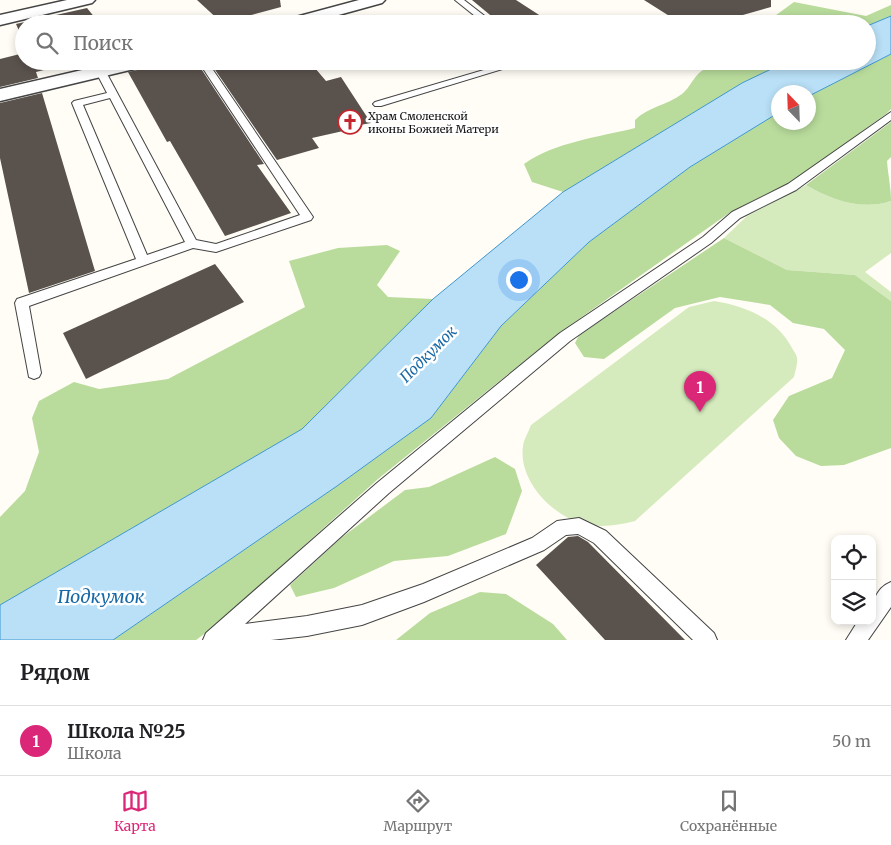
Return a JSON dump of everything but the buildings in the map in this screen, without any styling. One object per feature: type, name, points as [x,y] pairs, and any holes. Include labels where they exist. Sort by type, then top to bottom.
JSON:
[{"type":"street","points":[[22,15],[86,0]]},
{"type":"street","points":[[321,15],[377,0]]},
{"type":"street","points":[[0,20],[15,17]]},
{"type":"street","points":[[0,94],[109,70]]},
{"type":"lane","points":[[458,0],[479,15]]},
{"type":"lane","points":[[34,373],[22,303],[192,244],[216,248],[308,217],[208,70]]},
{"type":"lane","points":[[378,104],[494,70]]},
{"type":"lane","points":[[101,72],[192,244]]},
{"type":"lane","points":[[113,94],[77,103],[143,261]]},
{"type":"lane","points":[[215,638],[383,488],[565,337],[707,240],[736,215],[792,187],[891,115]]},
{"type":"lane","points":[[215,638],[307,626],[362,615],[424,593],[529,548],[563,527],[578,526],[600,537],[707,640]]},
{"type":"lane","points":[[876,613],[891,592]]},
{"type":"lane","points":[[856,640],[867,625]]},
{"type":"green space","points":[[794,2],[861,15],[776,15]]},
{"type":"green space","points":[[891,5],[891,16],[876,22],[876,15],[868,15]]},
{"type":"green space","points":[[891,54],[891,109],[886,114],[793,181],[732,211],[559,333],[378,479],[211,629],[196,640],[113,640],[337,486],[431,418],[501,326],[589,242],[690,167],[771,117],[771,130],[816,130],[816,92],[860,70],[876,70],[876,62]]},
{"type":"green space","points":[[769,70],[742,83],[563,192],[532,182],[524,164],[549,150],[563,145],[635,128],[635,120],[646,112],[682,94],[701,71]]},
{"type":"green space","points":[[891,122],[891,157],[887,161],[891,201],[869,205],[847,202],[826,195],[806,185]]},
{"type":"green space","points":[[806,185],[826,195],[847,202],[869,205],[891,201],[891,253],[865,272],[891,292],[891,301],[855,275],[787,270],[724,238],[747,216]]},
{"type":"green space","points":[[724,238],[787,270],[855,275],[891,301],[891,448],[844,465],[821,466],[796,456],[779,438],[773,420],[789,396],[832,378],[845,350],[824,329],[793,323],[770,305],[720,297],[675,308],[604,359],[584,357],[575,343],[579,335]]},
{"type":"green space","points":[[387,245],[400,251],[377,285],[388,297],[433,299],[302,429],[0,605],[0,517],[25,491],[39,452],[32,418],[39,401],[74,382],[99,389],[168,379],[305,307],[289,261],[338,248]]},
{"type":"green space","points":[[714,301],[748,310],[759,315],[777,329],[797,357],[794,377],[635,521],[610,526],[598,526],[585,524],[561,514],[540,496],[526,472],[523,446],[531,425],[689,307]]},
{"type":"green space","points":[[495,457],[515,469],[522,491],[506,534],[448,556],[394,561],[334,588],[296,597],[290,585],[341,538],[405,490],[429,487]]},
{"type":"green space","points":[[480,592],[506,594],[553,624],[567,640],[396,640],[430,613]]},
{"type":"water","name":"Подкумок","points":[[891,16],[891,54],[876,62],[876,22]]},
{"type":"water","name":"Подкумок","points":[[769,70],[860,70],[816,92],[816,85],[771,85],[771,117],[690,167],[589,242],[501,326],[431,418],[337,486],[113,640],[0,640],[0,605],[302,429],[433,299],[563,192],[742,83]]},
{"type":"place","name":"Храм Смоленской иконы Божией Матери","points":[[350,122]]},
{"type":"place","name":"Школа №25","points":[[700,412]]}]
